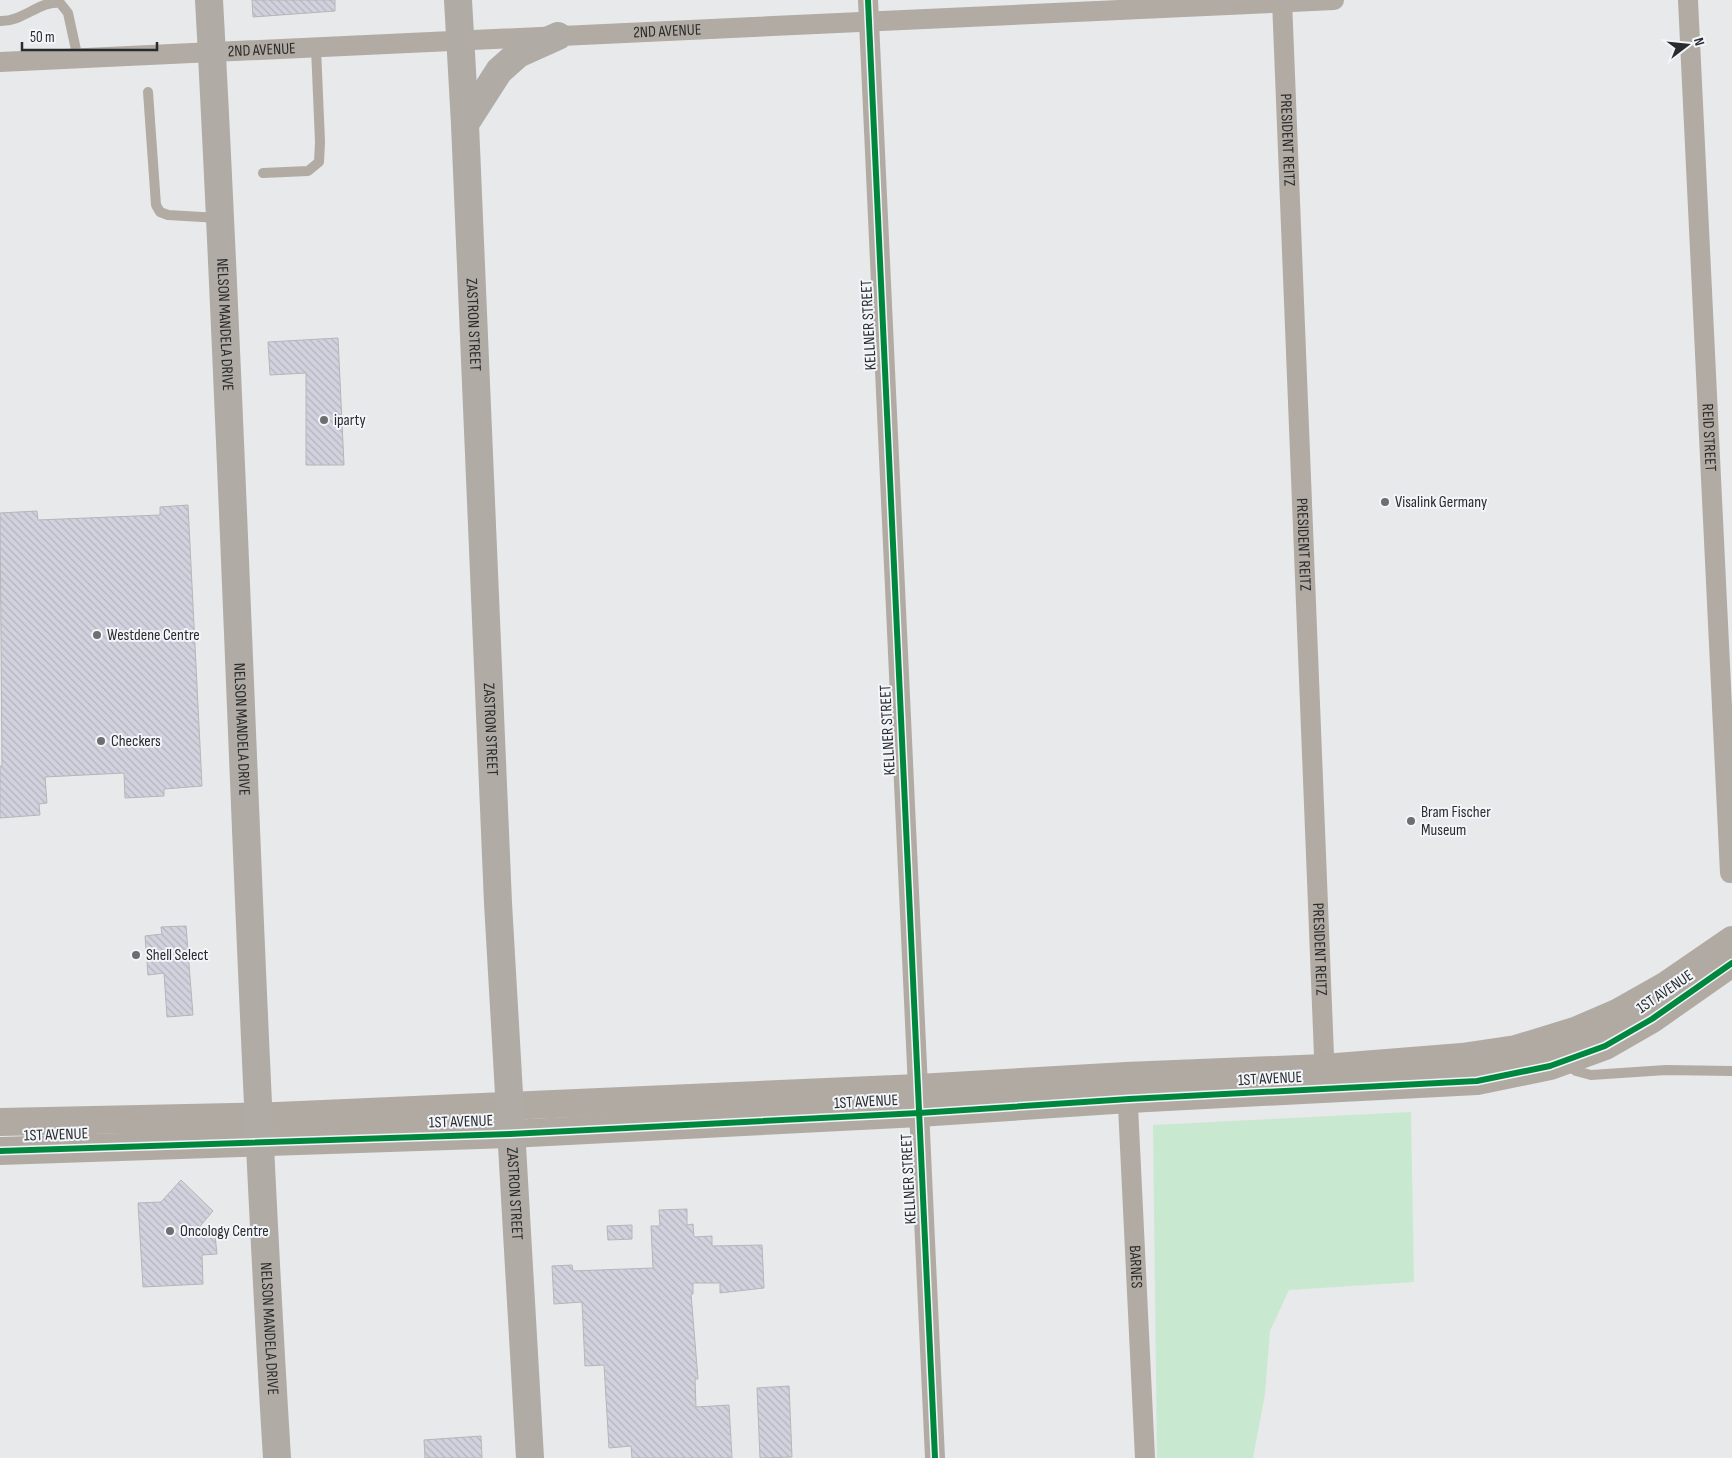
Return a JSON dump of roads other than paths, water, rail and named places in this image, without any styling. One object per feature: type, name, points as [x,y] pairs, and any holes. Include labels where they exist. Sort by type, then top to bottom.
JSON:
[{"type":"highway","name":"NELSON MANDELA DRIVE","points":[[209,0],[229,390],[247,868],[277,1458]]},
{"type":"highway","name":"ZASTRON STREET","points":[[458,0],[465,124],[498,903],[530,1458]]},
{"type":"highway","points":[[465,124],[499,71],[518,54],[558,36]]},
{"type":"street","name":"KELLNER STREET","points":[[868,0],[935,1458]]},
{"type":"street","name":"2ND AVENUE","points":[[0,62],[1334,0]]},
{"type":"street","name":"REID STREET","points":[[1688,0],[1730,866]]},
{"type":"street","name":"PRESIDENT REITZ","points":[[1282,1],[1325,1079]]},
{"type":"street","name":"1ST AVENUE","points":[[1552,1056],[1575,1031],[1618,1012],[1665,986],[1732,940]]},
{"type":"street","name":"1ST AVENUE","points":[[0,1122],[260,1130],[510,1134],[919,1101],[1127,1088],[1325,1079],[1516,1049],[1552,1056],[1605,1046],[1652,1019],[1732,963]]},
{"type":"street","name":"BARNES","points":[[1127,1088],[1145,1458]]},
{"type":"street","name":"1ST AVENUE","points":[[0,1151],[260,1130],[510,1105],[919,1101]]},
{"type":"lane","points":[[0,21],[22,17],[51,2],[60,3],[68,13],[78,59]]},
{"type":"lane","points":[[263,173],[308,172],[319,162],[320,142],[316,48]]},
{"type":"lane","points":[[148,92],[156,205],[160,212],[168,215],[220,218]]},
{"type":"lane","points":[[1552,1056],[1576,1071],[1591,1075],[1666,1070],[1732,1071]]},
{"type":"place","name":"iparty","points":[[324,420]]},
{"type":"place","name":"Visalink Germany","points":[[1385,502]]},
{"type":"place","name":"Westdene Centre","points":[[97,635]]},
{"type":"place","name":"Checkers","points":[[101,741]]},
{"type":"place","name":"Bram Fischer Museum","points":[[1411,821]]},
{"type":"place","name":"Shell Select","points":[[136,955]]},
{"type":"place","name":"Oncology Centre","points":[[170,1231]]}]
